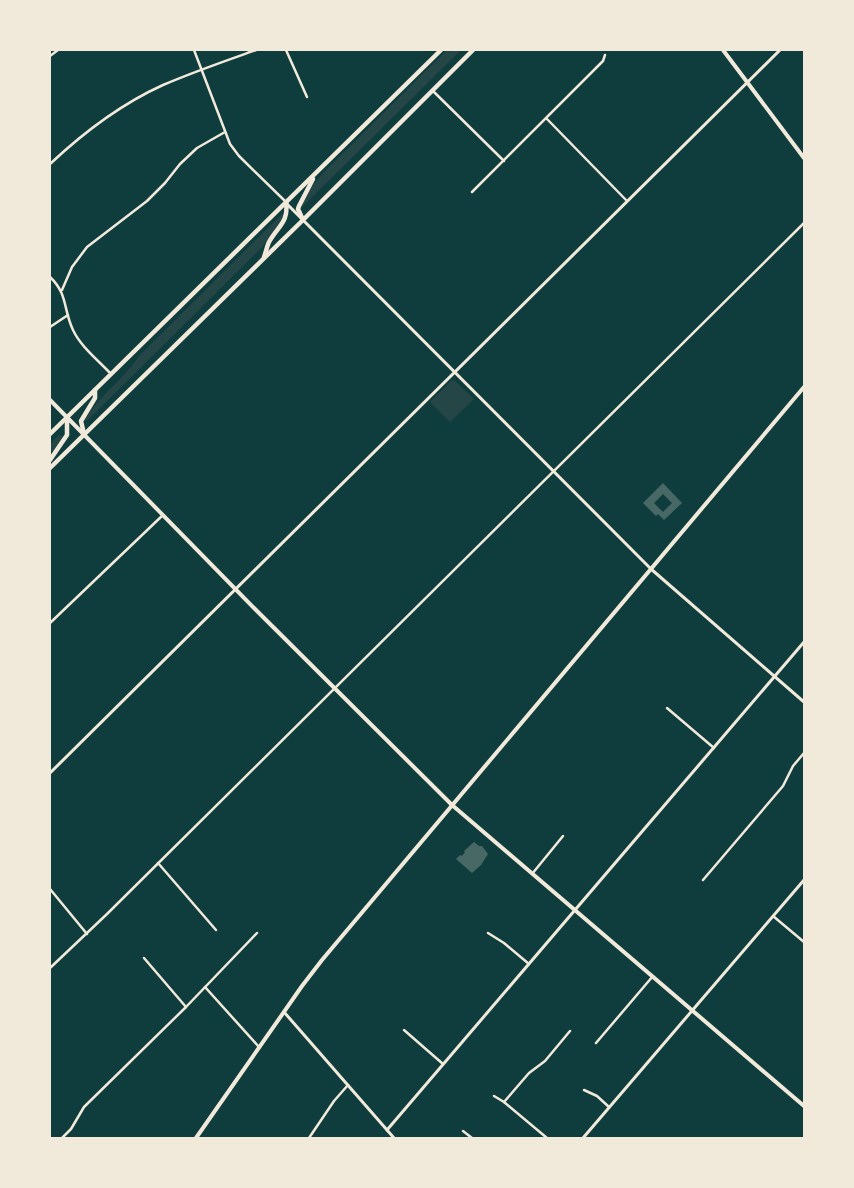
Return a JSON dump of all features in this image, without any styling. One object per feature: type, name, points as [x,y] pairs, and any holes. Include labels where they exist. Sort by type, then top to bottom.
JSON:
[{"type":"main road","points":[[50,434],[441,50]]},
{"type":"main road","points":[[50,468],[264,259],[473,50]]},
{"type":"main road","points":[[723,50],[804,158]]},
{"type":"main road","points":[[303,220],[298,206],[316,174]]},
{"type":"main road","points":[[264,259],[270,241],[288,212],[286,202]]},
{"type":"main road","points":[[196,1138],[302,986],[804,387]]},
{"type":"main road","points":[[84,434],[81,421],[95,398],[95,390]]},
{"type":"main road","points":[[50,400],[235,589],[452,805],[804,1106]]},
{"type":"main road","points":[[50,460],[67,435],[67,417]]},
{"type":"street","points":[[50,56],[58,50]]},
{"type":"street","points":[[194,50],[230,144],[240,156],[500,417],[552,472],[651,569],[804,702]]},
{"type":"street","points":[[50,164],[80,137],[130,103],[162,85],[256,50]]},
{"type":"street","points":[[286,50],[307,97]]},
{"type":"street","points":[[50,773],[780,50]]},
{"type":"street","points":[[472,192],[603,62],[606,55]]},
{"type":"street","points":[[432,90],[504,160]]},
{"type":"street","points":[[547,119],[627,201]]},
{"type":"street","points":[[62,290],[72,267],[87,247],[153,196],[180,164],[197,148],[225,132]]},
{"type":"street","points":[[50,968],[87,934],[804,223]]},
{"type":"street","points":[[50,277],[62,290],[68,315],[79,340],[111,374]]},
{"type":"street","points":[[50,327],[68,315]]},
{"type":"street","points":[[50,623],[163,515]]},
{"type":"street","points":[[387,1130],[804,642]]},
{"type":"street","points":[[667,708],[714,748]]},
{"type":"street","points":[[703,880],[783,786],[793,766],[804,753]]},
{"type":"street","points":[[532,874],[563,836]]},
{"type":"street","points":[[158,863],[216,930]]},
{"type":"street","points":[[583,1138],[804,880]]},
{"type":"street","points":[[50,889],[87,934]]},
{"type":"street","points":[[773,916],[804,942]]},
{"type":"street","points":[[62,1138],[71,1129],[84,1107],[205,988],[257,933]]},
{"type":"street","points":[[488,933],[504,943],[528,964]]},
{"type":"street","points":[[144,958],[186,1007]]},
{"type":"street","points":[[596,1043],[653,976]]},
{"type":"street","points":[[205,988],[259,1047]]},
{"type":"street","points":[[284,1012],[394,1138]]},
{"type":"street","points":[[404,1030],[444,1065]]},
{"type":"street","points":[[504,1102],[570,1031]]},
{"type":"street","points":[[309,1138],[334,1101],[349,1085]]},
{"type":"street","points":[[584,1090],[597,1096],[609,1107]]},
{"type":"street","points":[[494,1096],[548,1138]]},
{"type":"street","points":[[463,1131],[472,1138]]},
{"type":"shaded area","points":[[447,50],[461,50],[302,207],[310,189],[324,172]]},
{"type":"shaded area","points":[[282,214],[284,216],[278,227],[261,248],[85,421],[91,410],[139,356]]},
{"type":"shaded area","points":[[452,380],[474,399],[450,422],[430,402]]},
{"type":"shaded area","points":[[59,435],[62,436],[61,441],[50,454],[50,444]]},
{"type":"building","points":[[663,483],[682,503],[664,520],[658,514],[656,516],[643,503]],"holes":[[[663,494],[672,503],[663,512],[654,503]]]},
{"type":"building","points":[[474,842],[482,846],[488,854],[481,865],[472,873],[456,859],[460,855],[462,856],[464,851]]}]
